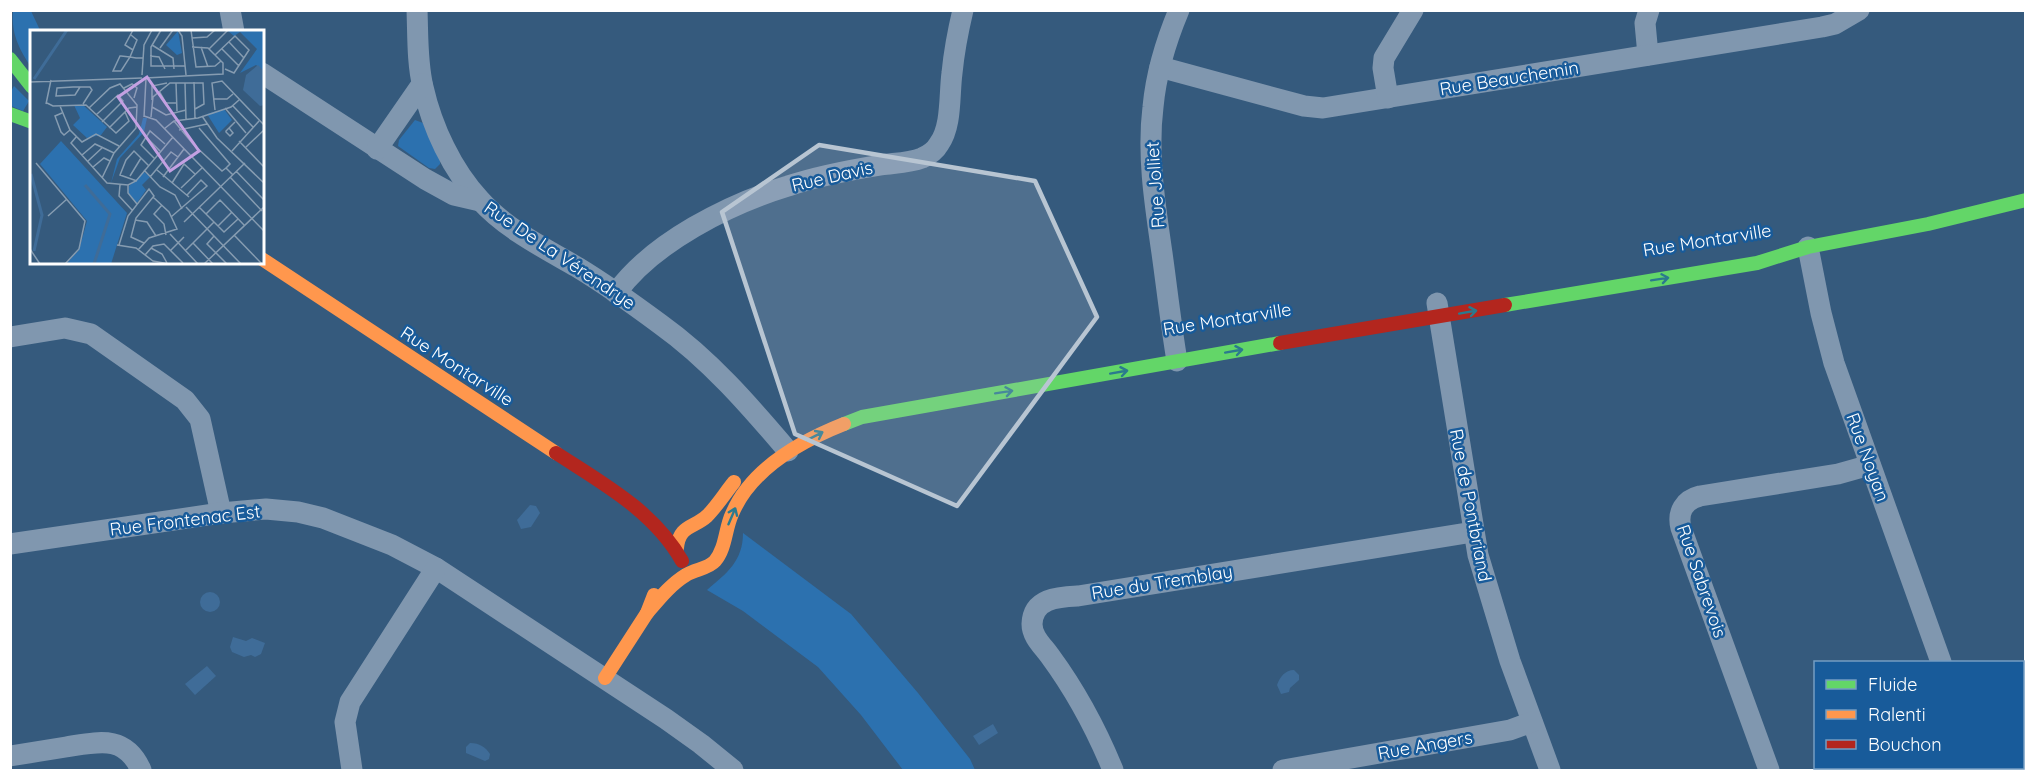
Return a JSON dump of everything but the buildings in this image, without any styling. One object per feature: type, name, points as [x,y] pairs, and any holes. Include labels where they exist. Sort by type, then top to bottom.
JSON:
[{"type":"street","points":[[230,10],[234,30]]},
{"type":"street","name":"Rue De La Vérendrye","points":[[417,10],[422,84],[434,123],[463,177],[480,201],[505,222],[616,293],[662,326],[705,361],[781,441]]},
{"type":"street","name":"Rue Davis","points":[[616,293],[627,277],[650,257],[682,235],[738,205],[772,191],[806,181],[851,170],[919,159],[934,151],[945,131],[952,71],[963,10]]},
{"type":"street","name":"Rue Jolliet","points":[[1175,349],[1156,212],[1152,165],[1152,110],[1160,67],[1179,10]]},
{"type":"street","points":[[1388,98],[1383,68],[1384,58],[1413,10]]},
{"type":"street","points":[[1648,10],[1645,23],[1648,55]]},
{"type":"street","name":"Rue Beauchemin","points":[[1160,67],[1310,107],[1330,107],[1822,27],[1835,24],[1859,10]]},
{"type":"street","points":[[10,59],[30,84]]},
{"type":"street","points":[[264,74],[377,149],[454,195],[480,201]]},
{"type":"street","points":[[377,149],[422,84]]},
{"type":"street","points":[[10,114],[30,121]]},
{"type":"street","name":"Rue Montarville","points":[[720,551],[730,517],[737,504],[763,473],[781,441],[824,431],[862,417],[1175,349],[1434,308],[1756,250],[1808,247],[1918,226],[2025,200]]},
{"type":"street","name":"Rue Noyan","points":[[1808,247],[1834,363],[1940,661]]},
{"type":"street","name":"Rue Montarville","points":[[264,260],[632,503],[670,519],[705,525],[715,532],[719,540],[720,551]]},
{"type":"street","name":"Rue de Pontbriand","points":[[1434,308],[1473,532],[1494,612],[1550,771]]},
{"type":"street","points":[[10,338],[65,328],[91,334],[185,400],[200,419],[220,513]]},
{"type":"street","name":"Rue Sabrevois","points":[[1769,771],[1682,528],[1680,519],[1682,510],[1691,499],[1700,496],[1838,474],[1870,465]]},
{"type":"street","points":[[605,678],[647,613],[677,549],[680,535],[685,529],[695,525],[710,513],[745,470]]},
{"type":"street","name":"Rue Montarville","points":[[632,503],[677,549],[684,562],[697,568]]},
{"type":"street","name":"Rue Frontenac Est","points":[[10,544],[220,513],[266,509],[298,512],[322,518],[392,545],[436,568],[605,678],[701,744],[734,771]]},
{"type":"street","name":"Rue du Tremblay","points":[[1113,771],[1069,685],[1035,637],[1032,621],[1036,611],[1043,603],[1052,598],[1078,596],[1473,532]]},
{"type":"street","points":[[647,613],[682,577],[697,568],[712,564],[720,551]]},
{"type":"street","points":[[352,771],[345,722],[350,702],[436,568]]},
{"type":"street","name":"Rue Angers","points":[[1283,771],[1510,730],[1532,722]]},
{"type":"street","points":[[10,756],[104,742],[127,750],[133,755],[141,771]]},
{"type":"highlighted area","points":[[819,145],[1035,181],[1097,317],[957,506],[795,434],[722,212]]},
{"type":"shaded area","points":[[13,11],[31,11],[40,30],[30,30],[30,65],[23,54],[13,26]]},
{"type":"shaded area","points":[[14,86],[29,101],[23,111],[11,106],[10,93]]},
{"type":"shaded area","points":[[415,120],[423,123],[440,159],[440,164],[435,169],[429,168],[398,146],[399,140]]},
{"type":"shaded area","points":[[530,505],[536,506],[540,513],[531,527],[521,529],[517,520]]},
{"type":"shaded area","points":[[743,533],[851,614],[918,693],[970,759],[975,770],[903,770],[861,715],[818,667],[743,611],[707,590],[727,572],[737,559]]},
{"type":"shaded area","points":[[210,592],[217,595],[220,602],[217,609],[210,612],[203,609],[200,602],[203,595]]},
{"type":"shaded area","points":[[233,637],[246,641],[252,638],[265,643],[261,654],[255,657],[251,655],[244,657],[232,652],[230,647]]},
{"type":"shaded area","points":[[207,666],[216,676],[195,695],[185,684]]},
{"type":"shaded area","points":[[1294,670],[1299,675],[1299,680],[1289,692],[1281,694],[1277,685],[1280,679],[1285,673]]},
{"type":"shaded area","points":[[993,724],[998,733],[979,745],[973,736]]},
{"type":"shaded area","points":[[470,743],[484,747],[490,754],[489,759],[485,761],[466,753],[466,747]]},
{"type":"traffic: fast","points":[[10,59],[30,84]]},
{"type":"traffic: fast","points":[[10,114],[30,121]]},
{"type":"traffic: fast","points":[[1505,305],[1757,263],[1808,247],[1928,224],[2026,200]]},
{"type":"traffic: fast","points":[[844,424],[862,417],[1280,343]]},
{"type":"traffic: slow","points":[[264,260],[556,453]]},
{"type":"traffic: slow","points":[[647,613],[665,592],[681,579],[715,561],[719,556],[732,514],[751,483],[764,470],[795,448],[844,424]]},
{"type":"traffic: slow","points":[[677,548],[684,531],[707,516],[734,482]]},
{"type":"traffic: slow","points":[[605,678],[647,613],[654,595]]},
{"type":"traffic: jam","points":[[1280,343],[1505,305]]},
{"type":"traffic: jam","points":[[556,453],[609,487],[642,513],[657,527],[682,561]]}]
